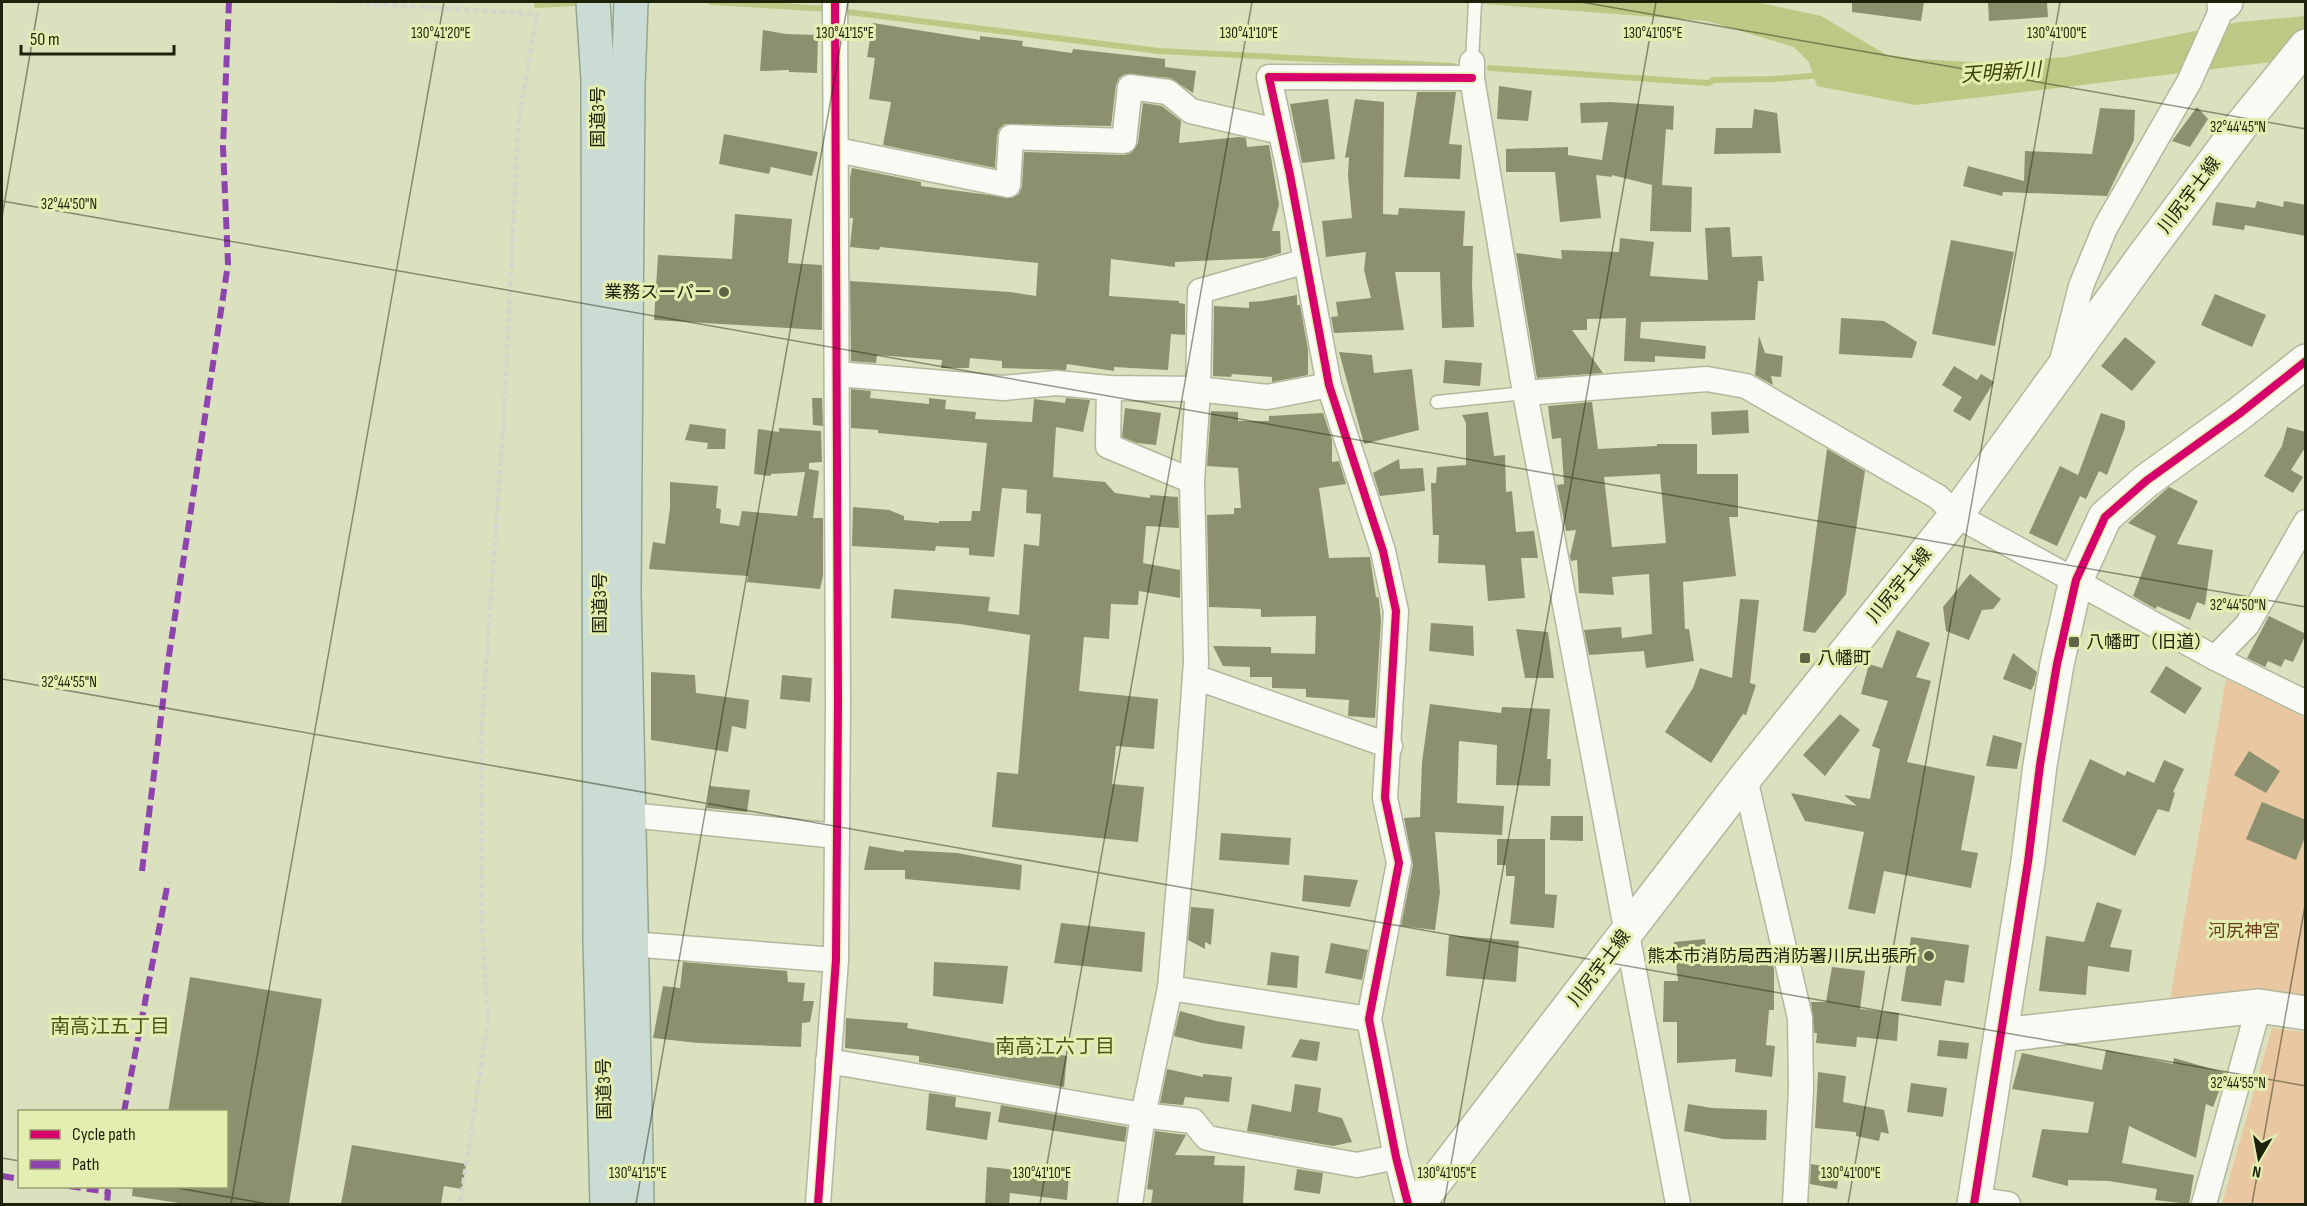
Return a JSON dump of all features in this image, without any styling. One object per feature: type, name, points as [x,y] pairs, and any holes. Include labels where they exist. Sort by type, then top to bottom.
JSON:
[{"type":"highway","name":"国道3号","points":[[593,2],[598,92],[600,942],[607,1204]]},
{"type":"highway","name":"国道3号","points":[[631,2],[627,96],[624,581],[637,1204]]},
{"type":"main road","name":"川尻宇土線","points":[[1418,1204],[1745,778],[1956,515],[2060,369],[2240,127],[2306,46]]},
{"type":"main road","points":[[1975,1202],[2028,862],[2042,754],[2057,664],[2076,580],[2105,517],[2146,481],[2239,414],[2306,361]]},
{"type":"main road","points":[[2001,1035],[2259,1006],[2306,1013]]},
{"type":"street","points":[[818,1204],[836,960],[838,374],[835,2]]},
{"type":"street","points":[[2060,369],[2081,286],[2105,228],[2189,82],[2225,3]]},
{"type":"street","points":[[1408,1204],[1396,1157],[1369,1019],[1399,863],[1385,798],[1390,746],[1396,611],[1383,551],[1329,385],[1269,77],[1472,70],[1525,393],[1678,1204]]},
{"type":"street","points":[[837,150],[1008,185],[1011,137],[1124,141],[1130,87],[1168,92],[1191,111],[1281,132]]},
{"type":"street","points":[[1130,1204],[1143,1115],[1170,988],[1195,677],[1192,481],[1198,389],[1200,291],[1306,261]]},
{"type":"street","points":[[838,374],[1003,388],[1057,383],[1109,388],[1198,389],[1267,397],[1329,385]]},
{"type":"street","points":[[1525,393],[1707,379],[1746,386],[1938,497],[1956,515],[2215,658],[2306,703]]},
{"type":"street","points":[[1109,388],[1108,446],[1192,481]]},
{"type":"street","points":[[2215,658],[2247,625],[2306,522]]},
{"type":"street","points":[[1195,677],[1390,746]]},
{"type":"street","points":[[1745,778],[1800,1018],[1801,1090],[1795,1204]]},
{"type":"street","points":[[630,815],[837,836]]},
{"type":"street","points":[[600,942],[836,960]]},
{"type":"street","points":[[1170,988],[1369,1019]]},
{"type":"street","points":[[2204,1204],[2259,1006]]},
{"type":"street","points":[[828,1061],[1143,1115],[1193,1121],[1207,1138],[1357,1165],[1396,1157]]},
{"type":"street","points":[[1975,1202],[2008,1204]]},
{"type":"lane","points":[[1472,70],[1475,2]]},
{"type":"lane","points":[[1437,402],[1525,393]]},
{"type":"path","points":[[338,2],[537,14],[518,125],[504,416],[481,736],[482,925],[489,1022],[460,1204]]},
{"type":"green space","name":"河尻神宮","points":[[2226,679],[2305,718],[2305,997],[2169,1005]]},
{"type":"green space","points":[[2272,1028],[2305,1032],[2305,1204],[2222,1204]]},
{"type":"water","name":"天明新川","points":[[1459,2],[1756,2],[1821,16],[1887,55],[1988,63],[2066,57],[2240,22],[2305,16],[2305,58],[1915,105],[1817,86],[1809,62],[1794,47],[1707,21]]},
{"type":"building","points":[[1852,2],[1924,2],[1921,21],[1852,12]]},
{"type":"building","points":[[1988,2],[2047,2],[2048,17],[1989,21]]},
{"type":"building","points":[[873,23],[980,40],[980,36],[1023,41],[1022,46],[1072,53],[1073,49],[1165,59],[1165,67],[1196,71],[1193,93],[1170,78],[1125,74],[1119,78],[1116,85],[1111,126],[1005,124],[999,129],[997,136],[995,168],[883,145],[891,102],[869,99],[875,58],[867,57]]},
{"type":"building","points":[[763,30],[786,34],[818,35],[817,73],[789,72],[789,70],[760,71]]},
{"type":"building","points":[[1499,86],[1532,91],[1528,121],[1497,119]]},
{"type":"building","points":[[1417,92],[1456,92],[1449,144],[1462,145],[1460,179],[1404,177]]},
{"type":"building","points":[[1328,99],[1335,159],[1302,163],[1290,104]]},
{"type":"building","points":[[1355,99],[1384,102],[1383,214],[1398,215],[1399,208],[1465,211],[1463,246],[1473,246],[1474,327],[1442,328],[1440,272],[1395,272],[1404,330],[1334,333],[1331,317],[1338,316],[1336,302],[1371,298],[1364,270],[1366,252],[1326,257],[1322,221],[1352,218],[1348,175],[1349,157],[1345,158]]},
{"type":"building","points":[[1610,102],[1674,106],[1673,130],[1666,129],[1662,185],[1692,187],[1691,232],[1650,231],[1652,185],[1612,175],[1612,177],[1596,175],[1601,218],[1560,222],[1555,172],[1506,172],[1506,149],[1568,147],[1568,155],[1602,160],[1608,122],[1581,123],[1580,103]]},
{"type":"building","points":[[1143,103],[1162,106],[1181,121],[1179,143],[1239,137],[1246,138],[1247,147],[1269,145],[1279,205],[1272,231],[1280,231],[1281,253],[1264,258],[1175,262],[1175,267],[1111,259],[1109,296],[1179,301],[1185,304],[1185,335],[1171,334],[1168,370],[1114,367],[1114,371],[1067,364],[1066,370],[1002,368],[1002,361],[970,358],[969,368],[941,368],[942,360],[877,355],[876,363],[851,361],[850,281],[1010,292],[1036,296],[1038,263],[880,247],[879,250],[850,247],[853,218],[850,218],[852,168],[921,182],[921,186],[1012,198],[1019,194],[1022,187],[1024,152],[1124,155],[1131,153],[1138,143]]},
{"type":"building","points":[[2197,107],[2208,119],[2190,147],[2172,141]]},
{"type":"building","points":[[2100,108],[2135,110],[2134,140],[2107,196],[2003,192],[2002,196],[1963,186],[1968,166],[2024,181],[2025,151],[2092,154]]},
{"type":"building","points":[[1754,109],[1777,113],[1781,153],[1714,154],[1716,128],[1752,128]]},
{"type":"building","points":[[724,134],[818,152],[812,176],[771,167],[769,174],[719,164]]},
{"type":"building","points":[[2257,201],[2283,207],[2284,201],[2306,205],[2306,236],[2245,225],[2244,230],[2212,225],[2216,202],[2255,208]]},
{"type":"building","points":[[735,214],[792,219],[788,263],[822,265],[822,330],[654,320],[658,255],[732,259]]},
{"type":"building","points":[[1730,227],[1732,257],[1762,256],[1764,281],[1758,281],[1755,320],[1641,322],[1640,338],[1706,346],[1705,359],[1655,356],[1655,362],[1624,361],[1626,318],[1587,319],[1587,330],[1572,330],[1603,373],[1537,378],[1516,253],[1562,259],[1561,250],[1619,252],[1620,238],[1654,242],[1650,276],[1708,280],[1705,228]]},
{"type":"building","points":[[1951,240],[2014,252],[1995,346],[1932,334]]},
{"type":"building","points":[[2215,294],[2266,315],[2252,347],[2201,325]]},
{"type":"building","points":[[1297,295],[1297,305],[1300,305],[1308,350],[1308,375],[1272,382],[1272,377],[1232,374],[1231,377],[1213,376],[1214,306],[1249,308],[1249,302]]},
{"type":"building","points":[[1841,318],[1884,321],[1917,342],[1912,358],[1839,354]]},
{"type":"building","points":[[1759,336],[1765,353],[1783,356],[1781,377],[1771,376],[1773,385],[1755,375]]},
{"type":"building","points":[[2125,337],[2156,362],[2132,391],[2101,366]]},
{"type":"building","points":[[1339,352],[1372,355],[1374,373],[1412,369],[1419,430],[1364,444]]},
{"type":"building","points":[[1445,360],[1482,363],[1480,386],[1443,383]]},
{"type":"building","points":[[1954,366],[1977,380],[1981,374],[1994,382],[1970,421],[1953,411],[1962,397],[1942,385]]},
{"type":"building","points":[[851,389],[871,391],[870,398],[929,404],[929,398],[946,400],[945,409],[976,412],[975,419],[1032,422],[1034,399],[1065,403],[1066,398],[1090,400],[1083,432],[1056,427],[1053,477],[1105,482],[1115,493],[1150,498],[1150,495],[1178,497],[1179,528],[1146,526],[1143,563],[1180,570],[1180,598],[1139,591],[1138,605],[1111,604],[1109,639],[1084,637],[1079,691],[1158,699],[1154,749],[1116,746],[1112,784],[1144,787],[1138,842],[992,827],[997,772],[1018,774],[1030,635],[960,624],[891,618],[894,589],[990,597],[988,611],[1019,615],[1024,544],[1039,546],[1041,514],[1026,513],[1027,490],[1002,488],[994,557],[969,555],[969,548],[936,546],[935,551],[852,546],[853,507],[889,510],[904,516],[904,520],[939,523],[939,521],[971,521],[972,511],[980,511],[987,443],[878,433],[878,430],[851,428]]},
{"type":"building","points":[[812,398],[822,398],[823,426],[813,425]]},
{"type":"building","points":[[1592,402],[1598,449],[1657,446],[1657,444],[1697,444],[1697,474],[1738,474],[1738,517],[1729,517],[1736,576],[1683,582],[1685,629],[1689,629],[1694,661],[1646,668],[1644,651],[1589,655],[1584,630],[1621,627],[1622,638],[1652,634],[1649,574],[1612,577],[1614,595],[1579,593],[1577,560],[1571,561],[1570,556],[1576,530],[1566,531],[1557,485],[1564,484],[1561,438],[1552,439],[1548,406]],"holes":[[[1660,474],[1666,543],[1612,547],[1604,477]]]},
{"type":"building","points":[[1125,408],[1161,413],[1156,445],[1137,443],[1122,437]]},
{"type":"building","points":[[1748,410],[1749,433],[1712,435],[1711,412]]},
{"type":"building","points":[[1211,411],[1238,412],[1238,421],[1269,421],[1269,416],[1323,413],[1332,440],[1332,462],[1339,461],[1346,484],[1319,488],[1329,558],[1370,557],[1376,597],[1379,600],[1381,620],[1375,718],[1348,716],[1349,700],[1306,697],[1306,689],[1272,688],[1272,677],[1250,677],[1250,667],[1223,666],[1213,646],[1271,647],[1271,653],[1315,654],[1316,616],[1261,617],[1261,609],[1209,607],[1207,515],[1234,514],[1234,508],[1241,508],[1238,468],[1207,466]]},
{"type":"building","points":[[1488,412],[1494,456],[1505,455],[1506,492],[1512,491],[1516,532],[1534,531],[1538,558],[1521,558],[1525,598],[1488,601],[1485,565],[1438,563],[1439,535],[1433,535],[1431,483],[1436,483],[1437,467],[1466,465],[1466,423],[1462,415]]},
{"type":"building","points":[[2101,413],[2125,421],[2125,428],[2107,475],[2099,471],[2086,499],[2080,496],[2057,546],[2029,533],[2060,466],[2078,475]]},
{"type":"building","points":[[690,424],[726,429],[725,449],[707,449],[708,443],[685,440]]},
{"type":"building","points":[[2287,427],[2306,432],[2306,446],[2291,470],[2303,477],[2293,493],[2264,476],[2282,446]]},
{"type":"building","points":[[779,428],[821,431],[822,462],[809,463],[809,469],[819,471],[813,518],[823,518],[823,575],[820,589],[747,582],[748,576],[649,569],[653,542],[665,544],[670,508],[670,482],[718,486],[716,508],[721,509],[720,523],[739,526],[742,511],[797,516],[805,472],[771,474],[771,476],[754,474],[758,429],[779,432]]},
{"type":"building","points":[[1827,449],[1865,471],[1846,594],[1815,633],[1803,631]]},
{"type":"building","points":[[1399,459],[1400,469],[1423,468],[1425,491],[1380,496],[1373,473]]},
{"type":"building","points":[[2169,487],[2198,501],[2177,544],[2213,550],[2205,605],[2197,602],[2190,620],[2157,606],[2156,609],[2133,596],[2156,536],[2128,523]]},
{"type":"building","points":[[1970,574],[2001,599],[1993,609],[1982,610],[1969,640],[1946,631],[1943,607]]},
{"type":"building","points":[[1740,599],[1759,600],[1750,683],[1756,685],[1746,715],[1743,714],[1711,763],[1665,732],[1693,688],[1700,668],[1732,678]]},
{"type":"building","points":[[2269,616],[2306,634],[2293,662],[2285,659],[2281,667],[2268,661],[2265,667],[2247,658]]},
{"type":"building","points":[[1431,623],[1473,626],[1474,656],[1429,651]]},
{"type":"building","points":[[1516,629],[1548,632],[1554,678],[1525,678]]},
{"type":"building","points":[[1897,630],[1930,643],[1916,677],[1931,681],[1907,762],[1975,776],[1961,850],[1978,853],[1971,888],[1884,871],[1875,914],[1848,909],[1864,832],[1805,821],[1791,793],[1857,806],[1844,795],[1870,799],[1880,749],[1872,746],[1888,701],[1861,694],[1869,664],[1882,668]]},
{"type":"building","points":[[2013,653],[2037,672],[2031,690],[2003,679]]},
{"type":"building","points":[[2166,666],[2202,688],[2185,714],[2150,692]]},
{"type":"building","points":[[651,672],[695,675],[696,693],[749,700],[746,729],[732,726],[728,752],[651,740]]},
{"type":"building","points":[[782,675],[812,678],[810,702],[780,699]]},
{"type":"building","points":[[1430,704],[1501,713],[1502,707],[1550,709],[1547,759],[1551,759],[1550,786],[1496,785],[1497,745],[1459,741],[1457,803],[1504,806],[1502,835],[1435,832],[1440,892],[1435,930],[1401,926],[1413,865],[1404,818],[1420,817],[1422,762]]},
{"type":"building","points":[[1840,714],[1860,730],[1825,776],[1803,755]]},
{"type":"building","points":[[1993,735],[2022,743],[2017,769],[1986,766]]},
{"type":"building","points":[[2249,751],[2280,771],[2266,793],[2234,775]]},
{"type":"building","points":[[2090,759],[2125,776],[2127,771],[2154,783],[2164,760],[2184,769],[2173,792],[2175,793],[2169,812],[2158,809],[2135,856],[2062,821]]},
{"type":"building","points":[[710,786],[750,790],[747,812],[707,808]]},
{"type":"building","points":[[2262,802],[2306,820],[2306,834],[2296,860],[2246,839]]},
{"type":"building","points":[[1551,816],[1583,816],[1583,841],[1550,840]]},
{"type":"building","points":[[1221,833],[1291,838],[1289,865],[1219,860]]},
{"type":"building","points":[[1497,839],[1545,839],[1545,894],[1557,895],[1554,928],[1510,924],[1515,876],[1506,876],[1506,865],[1497,865]]},
{"type":"building","points":[[869,846],[904,852],[904,850],[957,853],[1022,865],[1020,890],[905,879],[905,870],[864,870]]},
{"type":"building","points":[[1304,875],[1358,880],[1350,907],[1302,901]]},
{"type":"building","points":[[2097,902],[2122,910],[2110,947],[2132,950],[2129,972],[2088,966],[2086,995],[2039,991],[2046,936],[2084,942]]},
{"type":"building","points":[[1191,907],[1214,909],[1211,945],[1205,942],[1205,949],[1188,940]]},
{"type":"building","points":[[1061,923],[1145,932],[1142,972],[1054,963]]},
{"type":"building","points":[[1449,935],[1519,941],[1516,982],[1446,976]]},
{"type":"building","points":[[1911,937],[1969,945],[1964,983],[1945,980],[1941,1006],[1901,1001]]},
{"type":"building","points":[[1705,939],[1706,949],[1748,951],[1748,955],[1772,959],[1774,1010],[1769,1010],[1766,1045],[1775,1046],[1772,1077],[1735,1072],[1736,1059],[1677,1063],[1677,1022],[1663,1022],[1664,981],[1678,981],[1674,942]]},
{"type":"building","points":[[1331,943],[1368,950],[1362,980],[1325,973]]},
{"type":"building","points":[[1271,952],[1299,956],[1297,988],[1267,985]]},
{"type":"building","points":[[683,962],[787,971],[788,982],[805,983],[803,1001],[814,1001],[810,1022],[802,1023],[801,1047],[698,1043],[653,1038],[663,986],[680,988]]},
{"type":"building","points":[[934,962],[1008,966],[1003,1004],[933,996]]},
{"type":"building","points":[[1832,967],[1865,971],[1860,1009],[1899,1013],[1897,1041],[1857,1037],[1856,1047],[1816,1043],[1817,1033],[1814,1033],[1811,1002],[1826,1002]]},
{"type":"building","points":[[190,977],[322,999],[289,1204],[186,1204],[132,1196],[133,1188],[228,1188],[228,1110],[168,1110]]},
{"type":"building","points":[[1180,1011],[1245,1026],[1242,1049],[1174,1036]]},
{"type":"building","points":[[846,1018],[908,1023],[907,1028],[1067,1056],[1064,1087],[919,1062],[919,1056],[845,1048]]},
{"type":"building","points":[[1300,1039],[1320,1042],[1317,1061],[1291,1057]]},
{"type":"building","points":[[1939,1040],[1969,1043],[1967,1059],[1937,1056]]},
{"type":"building","points":[[2106,1050],[2173,1064],[2174,1058],[2226,1073],[2213,1107],[2206,1104],[2196,1158],[2129,1126],[2122,1163],[2194,1175],[2189,1204],[2155,1200],[2157,1189],[2109,1181],[2068,1180],[2068,1186],[2032,1177],[2042,1129],[2088,1133],[2094,1102],[2012,1089],[2022,1053],[2102,1070]]},
{"type":"building","points":[[1167,1069],[1203,1077],[1203,1074],[1232,1077],[1229,1102],[1185,1097],[1183,1105],[1160,1103]]},
{"type":"building","points":[[1818,1072],[1846,1076],[1843,1102],[1884,1110],[1889,1134],[1881,1132],[1879,1141],[1856,1136],[1856,1132],[1815,1128]]},
{"type":"building","points":[[1911,1083],[1947,1088],[1943,1117],[1907,1112]]},
{"type":"building","points":[[1295,1084],[1321,1088],[1318,1112],[1342,1118],[1352,1142],[1333,1146],[1247,1131],[1252,1104],[1291,1112]]},
{"type":"building","points":[[929,1093],[956,1097],[955,1107],[991,1112],[987,1140],[926,1130]]},
{"type":"building","points":[[1688,1104],[1712,1108],[1767,1110],[1766,1140],[1723,1139],[1684,1131]]},
{"type":"building","points":[[1001,1105],[1127,1127],[1125,1142],[998,1122]]},
{"type":"building","points":[[1155,1131],[1186,1135],[1175,1155],[1215,1156],[1214,1165],[1245,1166],[1243,1204],[1151,1204],[1153,1190],[1147,1189]]},
{"type":"building","points":[[352,1145],[466,1164],[462,1189],[444,1186],[441,1204],[341,1204]]},
{"type":"building","points":[[1811,1164],[1840,1169],[1837,1189],[1810,1184]]},
{"type":"building","points":[[987,1167],[1069,1175],[1067,1200],[1010,1193],[1009,1204],[985,1204]]},
{"type":"building","points":[[1297,1169],[1323,1173],[1320,1194],[1294,1190]]},
{"type":"waterway","points":[[711,2],[830,9]]},
{"type":"waterway","points":[[537,5],[574,3]]},
{"type":"waterway","points":[[840,11],[1159,51],[1453,66]]},
{"type":"waterway","points":[[1490,68],[1708,83],[1714,80],[1775,79],[1821,75]]},
{"type":"marked path","points":[[142,871],[167,669],[228,264],[223,147],[229,2]]},
{"type":"marked path","points":[[124,1110],[168,882]]},
{"type":"marked path","points":[[2,1176],[18,1179]]},
{"type":"marked path","points":[[82,1188],[108,1192],[107,1204]]},
{"type":"cycle path","points":[[818,1204],[836,960],[838,703],[835,2]]},
{"type":"cycle path","points":[[1408,1204],[1396,1157],[1369,1019],[1399,863],[1385,798],[1396,611],[1383,551],[1329,385],[1290,175],[1269,77],[1472,78]]},
{"type":"cycle path","points":[[1974,1204],[2028,862],[2040,765],[2057,664],[2076,580],[2105,517],[2146,481],[2239,414],[2306,361]]},
{"type":"place","name":"業務スーパー","points":[[724,292]]},
{"type":"place","name":"八幡町（旧道）","points":[[2074,642]]},
{"type":"place","name":"八幡町","points":[[1805,658]]},
{"type":"place","name":"熊本市消防局西消防署川尻出張所","points":[[1929,956]]},
{"type":"district","name":"南高江五丁目","points":[[110,1026]]},
{"type":"district","name":"南高江六丁目","points":[[1055,1046]]}]
